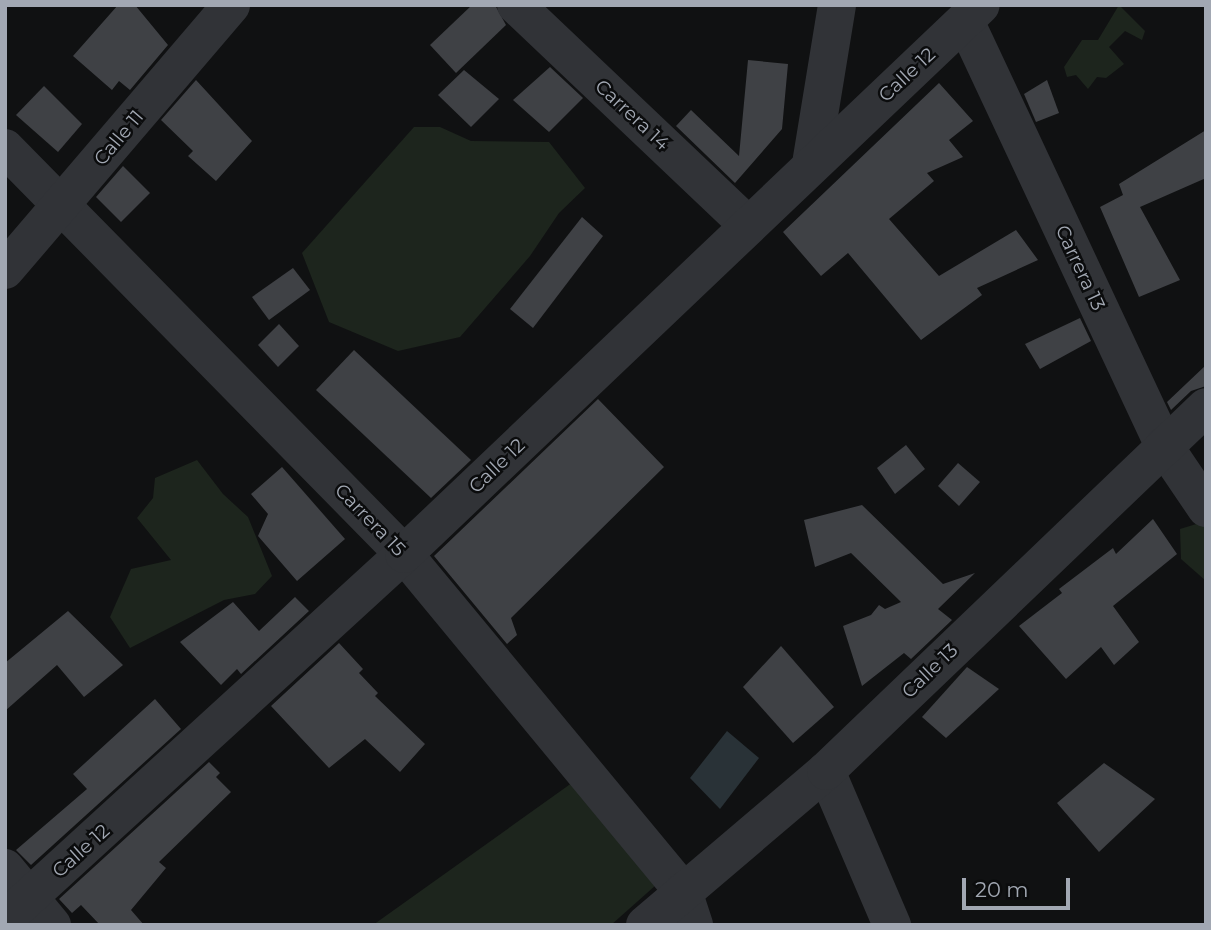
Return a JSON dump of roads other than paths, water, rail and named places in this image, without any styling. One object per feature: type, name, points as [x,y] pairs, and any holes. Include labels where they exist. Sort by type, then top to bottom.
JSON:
[{"type":"street","name":"Calle 11","points":[[5,270],[231,5]]},
{"type":"street","name":"Carrera 14","points":[[516,5],[748,225]]},
{"type":"street","points":[[811,164],[836,5]]},
{"type":"street","name":"Calle 12","points":[[29,914],[811,164],[973,13]]},
{"type":"street","name":"Carrera 13","points":[[973,13],[1164,446],[1206,508]]},
{"type":"street","name":"Carrera 15","points":[[5,148],[64,203],[404,554],[689,908]]},
{"type":"street","name":"Calle 13","points":[[645,925],[689,908],[826,771],[1206,407]]},
{"type":"street","points":[[826,771],[892,925]]},
{"type":"street","points":[[5,868],[29,914]]}]
